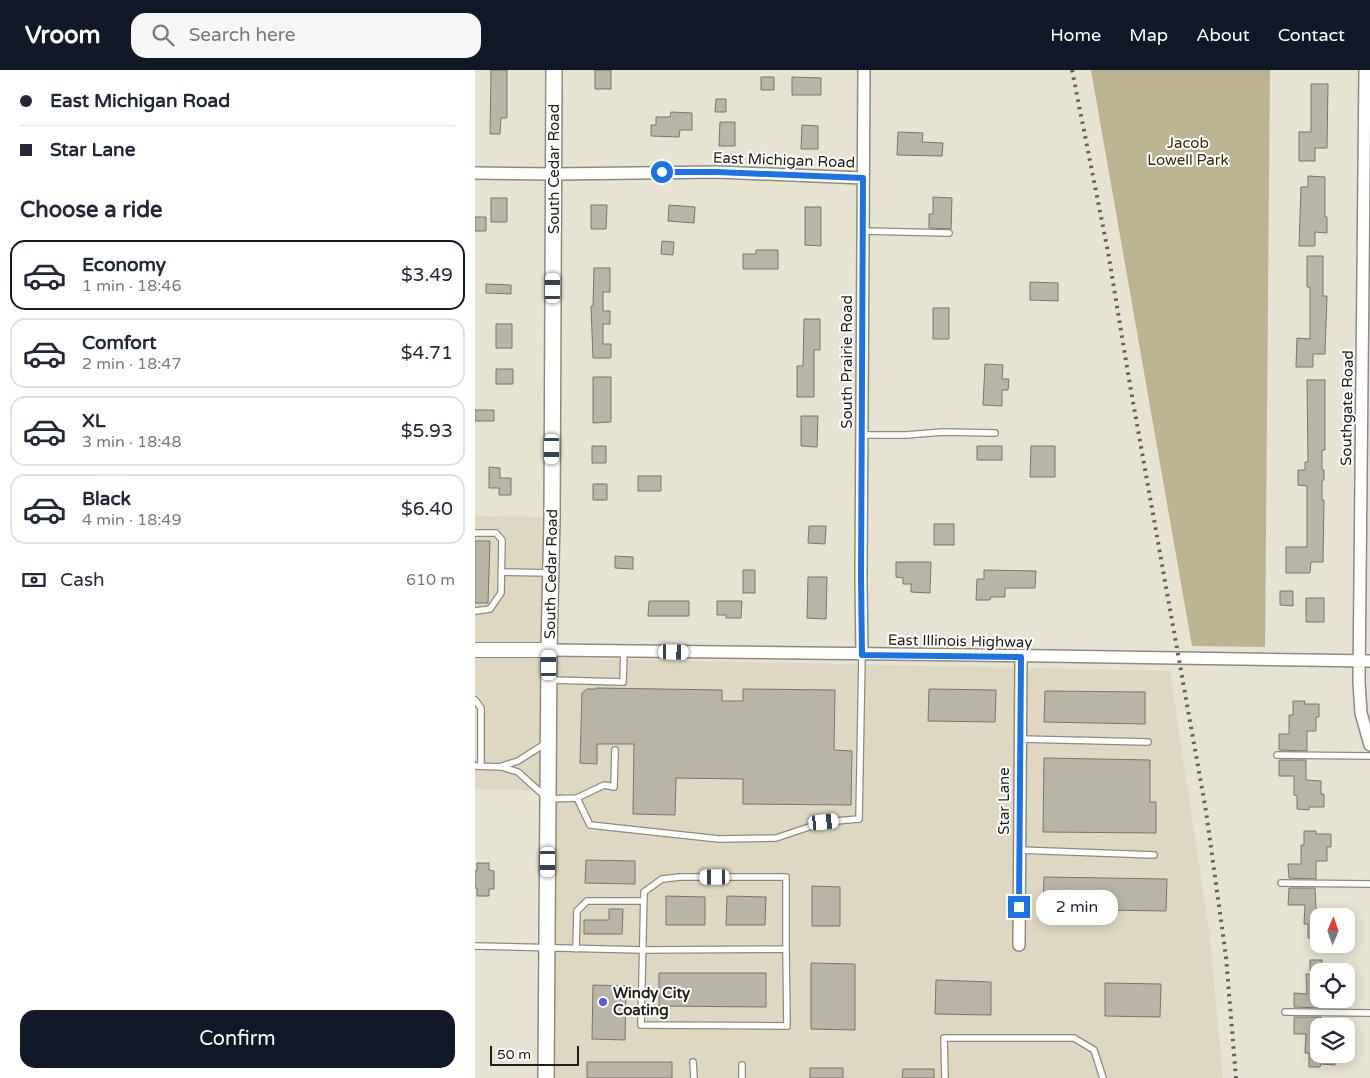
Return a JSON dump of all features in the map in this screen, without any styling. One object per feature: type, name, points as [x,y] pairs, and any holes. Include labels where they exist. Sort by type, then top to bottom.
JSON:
[{"type":"main road","name":"South Cedar Road","points":[[546,1078],[554,70]]},
{"type":"street","name":"South Prairie Road","points":[[862,655],[864,70]]},
{"type":"street","name":"Southgate Road","points":[[1365,70],[1367,285],[1365,661],[1360,703],[1370,745]]},
{"type":"street","name":"East Michigan Road","points":[[475,173],[717,172],[863,178]]},
{"type":"street","points":[[475,650],[549,650]]},
{"type":"street","name":"East Illinois Highway","points":[[549,650],[1021,657],[1189,657],[1365,661]]},
{"type":"street","name":"Star Lane","points":[[1019,945],[1021,657]]},
{"type":"lane","points":[[863,231],[949,233]]},
{"type":"lane","points":[[862,435],[906,435],[943,432],[995,433]]},
{"type":"lane","points":[[475,533],[496,534],[501,540],[502,572],[501,593],[490,608],[475,611]]},
{"type":"lane","points":[[502,572],[551,573]]},
{"type":"lane","points":[[549,680],[623,682],[624,651]]},
{"type":"lane","points":[[577,798],[590,824],[719,839],[776,838],[824,822],[859,819],[862,655]]},
{"type":"lane","points":[[475,700],[481,708],[478,766],[502,766],[518,761],[548,742]]},
{"type":"lane","points":[[1019,739],[1148,742]]},
{"type":"lane","points":[[502,766],[518,772],[548,799],[577,798],[604,785],[614,787],[615,750]]},
{"type":"lane","points":[[1277,755],[1370,756]]},
{"type":"lane","points":[[1019,850],[1154,855]]},
{"type":"lane","points":[[680,877],[786,877],[787,1026],[641,1025],[644,901],[644,892],[662,879],[680,877]]},
{"type":"lane","points":[[1281,883],[1370,884]]},
{"type":"lane","points":[[576,949],[577,911],[587,901],[644,901]]},
{"type":"lane","points":[[475,946],[642,950],[786,949]]},
{"type":"lane","points":[[1285,1012],[1370,1013]]},
{"type":"lane","points":[[945,1078],[944,1038],[1074,1038],[1094,1050],[1103,1078]]},
{"type":"lane","points":[[693,1062],[694,1078]]},
{"type":"lane","points":[[742,1065],[742,1078]]},
{"type":"shaded area","points":[[475,516],[555,517],[557,658],[1170,671],[1210,937],[1223,1078],[551,1078],[554,791],[475,789]]},
{"type":"green space","name":"Jacob Lowell Park","points":[[1091,70],[1270,70],[1265,647],[1192,646]]},
{"type":"building","points":[[491,70],[507,70],[507,118],[501,118],[500,134],[490,134]]},
{"type":"building","points":[[595,70],[611,70],[611,89],[595,89]]},
{"type":"building","points":[[761,77],[774,77],[774,90],[761,90]]},
{"type":"building","points":[[792,77],[821,78],[821,95],[792,95]]},
{"type":"building","points":[[1311,84],[1328,84],[1327,148],[1315,148],[1315,161],[1299,161],[1299,132],[1311,132]]},
{"type":"building","points":[[716,99],[726,99],[726,112],[715,112]]},
{"type":"building","points":[[671,112],[692,113],[692,130],[680,130],[679,137],[651,136],[651,125],[656,125],[656,117],[670,117]]},
{"type":"building","points":[[720,122],[735,122],[735,146],[719,146]]},
{"type":"building","points":[[802,125],[818,126],[818,149],[801,149]]},
{"type":"building","points":[[898,132],[923,133],[922,142],[943,143],[942,156],[897,155]]},
{"type":"building","points":[[1308,176],[1325,177],[1327,233],[1315,232],[1315,246],[1299,246],[1301,187],[1308,187]]},
{"type":"building","points":[[933,197],[952,198],[951,229],[929,228],[929,214],[933,214]]},
{"type":"building","points":[[491,198],[507,198],[507,222],[491,222]]},
{"type":"building","points":[[591,205],[607,205],[606,229],[591,229]]},
{"type":"building","points":[[669,205],[695,207],[694,223],[668,221]]},
{"type":"building","points":[[805,207],[821,207],[821,246],[805,245]]},
{"type":"building","points":[[475,217],[486,217],[486,231],[475,231]]},
{"type":"building","points":[[662,241],[674,242],[673,255],[661,254]]},
{"type":"building","points":[[756,250],[778,250],[778,269],[743,269],[743,254],[756,254]]},
{"type":"building","points":[[1307,256],[1323,256],[1323,296],[1327,296],[1325,354],[1313,354],[1313,367],[1296,367],[1297,338],[1310,339],[1310,287],[1307,287]]},
{"type":"building","points":[[594,268],[610,268],[610,292],[603,292],[603,311],[610,311],[610,324],[603,324],[603,344],[611,344],[611,358],[593,358],[591,306],[593,306]]},
{"type":"building","points":[[1030,282],[1058,283],[1058,301],[1030,300]]},
{"type":"building","points":[[486,284],[511,285],[511,294],[486,293]]},
{"type":"building","points":[[933,308],[949,308],[949,339],[933,339]]},
{"type":"building","points":[[804,319],[820,319],[820,350],[814,350],[814,397],[797,397],[797,366],[803,366]]},
{"type":"building","points":[[496,324],[512,324],[512,348],[496,348]]},
{"type":"building","points":[[985,364],[1003,365],[1002,379],[1009,379],[1008,390],[1002,390],[1002,406],[983,405]]},
{"type":"building","points":[[496,369],[513,369],[513,384],[496,384]]},
{"type":"building","points":[[593,377],[611,377],[611,422],[593,423]]},
{"type":"building","points":[[1307,380],[1325,380],[1325,450],[1322,450],[1322,470],[1324,470],[1324,480],[1322,480],[1322,500],[1324,500],[1323,562],[1311,562],[1310,573],[1286,573],[1286,547],[1307,547],[1307,486],[1298,485],[1298,470],[1305,470],[1305,462],[1308,462]]},
{"type":"building","points":[[475,410],[494,410],[494,421],[475,421]]},
{"type":"building","points":[[801,416],[818,416],[817,447],[801,446]]},
{"type":"building","points":[[592,446],[606,446],[606,463],[592,463]]},
{"type":"building","points":[[977,446],[1002,446],[1002,460],[977,460]]},
{"type":"building","points":[[1031,446],[1055,446],[1055,477],[1030,477]]},
{"type":"building","points":[[489,467],[500,468],[500,478],[511,478],[511,495],[499,495],[499,488],[489,488]]},
{"type":"building","points":[[638,476],[661,476],[661,491],[638,491]]},
{"type":"building","points":[[593,484],[607,484],[607,500],[593,500]]},
{"type":"building","points":[[934,524],[954,524],[954,545],[934,545]]},
{"type":"building","points":[[809,526],[826,526],[825,544],[808,543]]},
{"type":"building","points":[[475,541],[490,541],[488,603],[475,603]]},
{"type":"building","points":[[615,556],[633,557],[633,569],[615,568]]},
{"type":"building","points":[[896,562],[931,562],[930,593],[911,592],[911,584],[903,584],[903,578],[896,577]]},
{"type":"building","points":[[743,570],[755,570],[755,593],[743,593]]},
{"type":"building","points":[[984,570],[1036,571],[1035,588],[1005,588],[1005,597],[976,600],[977,579],[984,579]]},
{"type":"building","points":[[808,577],[827,577],[826,619],[807,618]]},
{"type":"building","points":[[1280,591],[1293,591],[1293,606],[1280,605]]},
{"type":"building","points":[[1306,598],[1324,598],[1324,622],[1306,622]]},
{"type":"building","points":[[649,601],[689,601],[689,616],[648,616]]},
{"type":"building","points":[[717,601],[742,601],[741,618],[726,618],[726,615],[717,615]]},
{"type":"building","points":[[587,689],[722,690],[722,701],[743,701],[743,689],[835,690],[834,750],[852,751],[851,805],[743,804],[743,779],[676,778],[675,815],[633,814],[634,744],[597,744],[597,764],[580,763],[582,693]]},
{"type":"building","points":[[929,689],[996,690],[995,722],[928,721]]},
{"type":"building","points":[[1045,691],[1145,692],[1145,724],[1044,722]]},
{"type":"building","points":[[1293,701],[1305,701],[1304,704],[1319,704],[1319,717],[1316,717],[1316,731],[1307,731],[1307,751],[1279,750],[1279,734],[1289,734],[1289,715],[1293,715]]},
{"type":"building","points":[[1044,758],[1150,760],[1150,802],[1156,802],[1156,833],[1043,832]]},
{"type":"building","points":[[1279,760],[1306,760],[1306,780],[1321,781],[1324,807],[1309,807],[1309,810],[1297,809],[1297,796],[1294,795],[1294,776],[1279,776]]},
{"type":"building","points":[[1304,831],[1316,831],[1316,834],[1331,834],[1331,847],[1327,847],[1327,861],[1316,861],[1316,879],[1289,878],[1288,864],[1301,864],[1301,845],[1304,845]]},
{"type":"building","points":[[586,860],[635,861],[635,884],[585,883]]},
{"type":"building","points":[[477,863],[489,863],[489,870],[494,871],[494,889],[489,889],[489,896],[477,896],[475,871],[477,871]]},
{"type":"building","points":[[1044,877],[1167,879],[1166,911],[1043,909]]},
{"type":"building","points":[[812,886],[840,887],[840,926],[812,926]]},
{"type":"building","points":[[1289,888],[1315,888],[1316,908],[1310,908],[1310,938],[1308,938],[1308,924],[1304,924],[1305,905],[1288,905]]},
{"type":"building","points":[[666,896],[705,897],[705,925],[666,925]]},
{"type":"building","points":[[727,896],[766,897],[765,925],[726,925]]},
{"type":"building","points":[[609,909],[623,909],[622,934],[584,934],[584,920],[609,920]]},
{"type":"building","points":[[1310,960],[1322,960],[1322,963],[1310,963]]},
{"type":"building","points":[[811,963],[855,964],[855,1030],[811,1029]]},
{"type":"building","points":[[659,973],[766,973],[766,1007],[659,1006]]},
{"type":"building","points":[[1306,974],[1310,974],[1310,1008],[1294,1007],[1294,993],[1307,994]]},
{"type":"building","points":[[936,980],[991,982],[991,1015],[935,1014]]},
{"type":"building","points":[[1105,983],[1161,984],[1160,1017],[1105,1016]]},
{"type":"building","points":[[593,985],[626,986],[625,1040],[592,1039]]},
{"type":"building","points":[[1294,1017],[1321,1017],[1310,1018],[1310,1063],[1335,1063],[1335,1065],[1321,1064],[1320,1067],[1309,1067],[1309,1053],[1305,1053],[1306,1034],[1294,1034]]},
{"type":"building","points":[[587,1062],[672,1062],[672,1078],[587,1078]]},
{"type":"building","points":[[810,1068],[843,1068],[843,1078],[810,1078]]},
{"type":"building","points":[[903,1069],[934,1069],[934,1078],[902,1078]]},
{"type":"railway","points":[[1072,70],[1108,252],[1206,811],[1226,957],[1236,1078]]},
{"type":"place","name":"Windy City Coating","points":[[603,1002]]},
{"type":"route","points":[[662,172],[717,172],[863,178],[862,655],[1021,657],[1019,907]]}]
